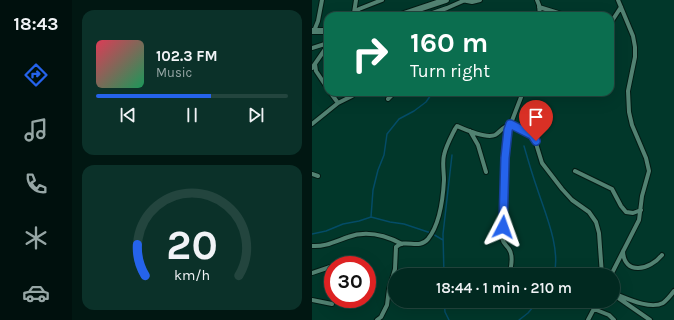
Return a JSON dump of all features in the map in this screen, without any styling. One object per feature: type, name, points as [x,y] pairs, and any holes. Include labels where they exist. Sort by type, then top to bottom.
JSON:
[{"type":"main road","points":[[410,12],[446,0]]},
{"type":"main road","points":[[313,31],[324,31]]},
{"type":"street","points":[[313,31],[318,21],[322,0]]},
{"type":"street","points":[[354,12],[356,0]]},
{"type":"street","points":[[357,12],[363,7],[382,0]]},
{"type":"street","points":[[436,12],[462,0],[472,2],[480,0]]},
{"type":"street","points":[[537,0],[540,12]]},
{"type":"street","points":[[614,268],[639,220],[642,196],[649,173],[646,158],[632,125],[629,112],[628,91],[636,49],[633,36],[618,0]]},
{"type":"street","points":[[539,7],[555,12]]},
{"type":"street","points":[[614,18],[621,7]]},
{"type":"street","points":[[312,48],[324,45]]},
{"type":"street","points":[[312,68],[324,50]]},
{"type":"street","points":[[315,64],[316,71],[324,82]]},
{"type":"street","points":[[333,96],[338,103]]},
{"type":"street","points":[[312,124],[338,103],[352,96]]},
{"type":"street","points":[[388,99],[391,96]]},
{"type":"street","points":[[510,268],[511,255],[502,238],[505,193],[505,158],[509,125],[521,96]]},
{"type":"street","points":[[312,246],[333,243],[350,236],[372,233],[390,238],[402,244],[422,244],[428,239],[440,209],[443,194],[444,155],[457,126],[491,136],[497,134],[504,127],[509,125]]},
{"type":"street","points":[[509,125],[534,138],[542,163],[556,182],[572,200],[589,212],[594,218],[599,233],[602,268]]},
{"type":"street","points":[[470,131],[478,145],[486,172]]},
{"type":"street","points":[[575,171],[612,189],[626,212],[634,213],[641,210]]},
{"type":"street","points":[[312,174],[318,176]]},
{"type":"street","points":[[377,320],[381,317],[387,305],[389,289],[395,269],[395,249],[398,245],[402,244]]},
{"type":"street","points":[[623,250],[624,259],[627,263],[637,268],[643,268],[655,263],[662,255]]},
{"type":"street","points":[[312,273],[324,269]]},
{"type":"street","points":[[620,296],[654,305],[664,302],[674,291]]},
{"type":"street","points":[[620,299],[650,320]]},
{"type":"street","points":[[312,300],[324,302]]},
{"type":"street","points":[[588,320],[594,309],[609,315],[614,320]]},
{"type":"waterway","points":[[371,217],[373,190],[378,170],[384,155],[387,134],[399,119],[414,111],[426,102],[430,96]]},
{"type":"waterway","points":[[524,146],[554,242],[555,268]]},
{"type":"waterway","points":[[444,268],[443,234],[452,155]]},
{"type":"waterway","points":[[312,234],[371,217],[404,224],[431,233],[443,240]]},
{"type":"waterway","points":[[445,308],[449,320]]},
{"type":"waterway","points":[[519,320],[532,308]]},
{"type":"route","points":[[503,227],[505,158],[510,124],[532,135],[536,141]]}]
